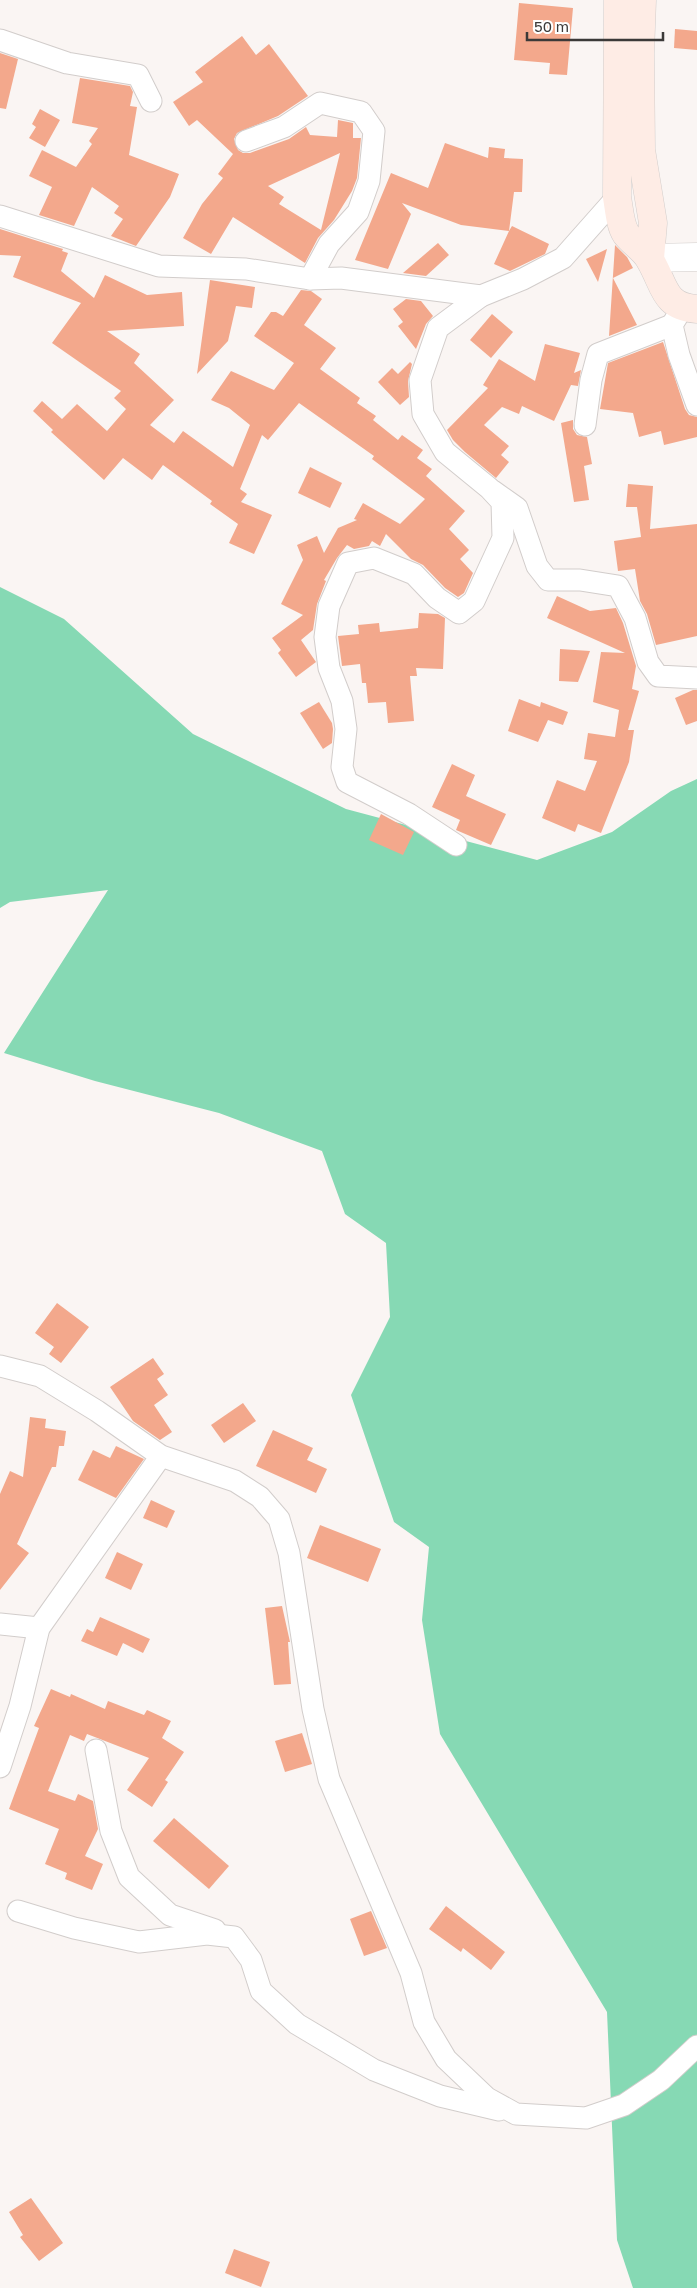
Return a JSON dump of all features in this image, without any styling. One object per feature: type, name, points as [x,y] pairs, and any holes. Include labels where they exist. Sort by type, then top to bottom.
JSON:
[{"type":"main road","points":[[618,0],[617,196],[625,233],[650,258],[671,301],[684,314]]},
{"type":"main road","points":[[642,0],[640,53],[641,150],[653,224],[650,258]]},
{"type":"street","points":[[0,40],[67,63],[138,75],[151,101]]},
{"type":"street","points":[[246,141],[284,127],[320,103],[361,112],[374,130],[369,181],[358,212],[329,244],[310,279]]},
{"type":"street","points":[[617,196],[563,258],[523,279],[481,296],[438,328],[420,380],[423,414],[445,452],[517,508],[537,566],[548,580],[580,580],[618,586],[635,618],[648,662],[658,676],[697,678]]},
{"type":"street","points":[[0,216],[159,266],[246,269],[310,279],[341,278],[424,291],[481,296]]},
{"type":"street","points":[[650,258],[697,257]]},
{"type":"street","points":[[684,314],[679,355],[697,405]]},
{"type":"street","points":[[585,425],[591,380],[598,354],[684,314]]},
{"type":"street","points":[[456,845],[409,814],[347,782],[342,767],[346,729],[342,701],[329,668],[325,637],[330,606],[348,563],[374,558],[414,574],[437,598],[459,613],[474,601],[503,538],[502,502],[489,488]]},
{"type":"street","points":[[0,1366],[40,1376],[97,1411],[161,1456],[234,1481],[260,1497],[280,1519],[289,1552],[313,1709],[329,1778],[411,1973],[424,2022],[446,2059],[487,2098],[516,2114]]},
{"type":"street","points":[[0,1767],[20,1706],[39,1628],[161,1456]]},
{"type":"street","points":[[0,1624],[39,1628]]},
{"type":"street","points":[[96,1750],[111,1832],[129,1877],[170,1915],[234,1937],[251,1960],[261,1991],[297,2024],[374,2070],[440,2096],[516,2114],[586,2118],[624,2105],[661,2080],[697,2046]]},
{"type":"street","points":[[18,1911],[74,1928],[139,1942],[207,1934],[234,1937]]},
{"type":"green space","points":[[0,587],[64,619],[193,734],[346,809],[537,860],[612,832],[671,791],[697,779],[697,2288],[633,2288],[617,2240],[607,2012],[440,1734],[422,1620],[429,1547],[394,1522],[351,1395],[390,1317],[386,1243],[345,1214],[322,1151],[219,1113],[95,1081],[4,1053],[108,890],[10,902],[0,908]]},
{"type":"building","points":[[519,3],[573,8],[567,75],[549,74],[550,63],[514,60]]},
{"type":"building","points":[[675,29],[697,31],[697,50],[674,48]]},
{"type":"building","points":[[242,36],[256,55],[269,44],[308,96],[278,116],[237,133],[234,139],[238,150],[243,153],[250,153],[289,139],[306,127],[310,135],[337,137],[338,120],[353,123],[353,138],[361,138],[357,178],[352,191],[334,220],[318,238],[305,263],[233,217],[211,254],[183,238],[202,204],[223,178],[218,174],[233,154],[197,120],[189,126],[173,102],[203,82],[195,72]],"holes":[[[340,153],[321,230],[279,204],[284,197],[268,186]]]},
{"type":"building","points":[[0,53],[18,59],[6,109],[0,108]]},
{"type":"building","points":[[80,78],[130,86],[133,92],[130,106],[137,107],[129,155],[179,174],[170,197],[136,246],[111,236],[123,219],[114,213],[119,206],[92,187],[74,226],[39,215],[52,187],[29,176],[42,150],[76,167],[92,144],[89,141],[98,128],[72,123]]},
{"type":"building","points":[[40,109],[60,120],[45,147],[29,138],[36,127],[32,124]]},
{"type":"building","points":[[445,143],[488,158],[489,147],[505,149],[504,158],[523,159],[522,192],[514,192],[509,231],[461,225],[402,203],[411,214],[388,269],[355,260],[391,173],[428,188]]},
{"type":"building","points":[[512,226],[549,244],[545,254],[510,271],[494,264]]},
{"type":"building","points":[[0,229],[63,249],[62,251],[68,253],[61,271],[94,298],[105,275],[147,295],[182,292],[184,326],[107,331],[140,354],[134,363],[174,400],[150,425],[174,443],[183,431],[233,467],[250,425],[229,408],[211,400],[231,371],[274,390],[294,363],[254,336],[271,312],[276,312],[283,316],[301,290],[311,291],[322,299],[304,325],[336,348],[320,369],[360,398],[357,403],[376,416],[373,420],[398,440],[402,435],[423,450],[417,458],[432,469],[426,476],[465,511],[449,529],[469,550],[460,559],[473,573],[464,593],[458,597],[445,588],[423,565],[411,559],[386,534],[380,546],[372,541],[369,546],[354,549],[347,545],[324,580],[326,581],[317,604],[313,630],[301,640],[316,662],[296,677],[278,653],[281,650],[272,638],[303,615],[281,604],[303,560],[297,545],[317,536],[324,553],[338,528],[357,520],[354,519],[363,503],[400,524],[425,499],[372,459],[374,456],[299,403],[268,440],[262,435],[240,489],[247,494],[241,502],[272,515],[254,554],[229,543],[238,524],[210,504],[212,501],[163,465],[152,480],[123,458],[104,480],[51,432],[53,430],[33,411],[42,401],[62,419],[77,404],[107,431],[126,409],[114,398],[121,391],[52,343],[81,303],[13,277],[21,256],[0,255]]},
{"type":"building","points":[[438,243],[449,255],[426,276],[403,273]]},
{"type":"building","points":[[615,245],[627,257],[633,268],[613,278],[637,325],[609,336]]},
{"type":"building","points":[[607,249],[598,282],[586,259]]},
{"type":"building","points":[[210,280],[255,287],[252,308],[236,306],[228,341],[197,374]]},
{"type":"building","points":[[406,299],[421,301],[433,316],[426,324],[416,349],[398,326],[403,322],[393,309]]},
{"type":"building","points":[[492,314],[513,332],[491,358],[470,340]]},
{"type":"building","points":[[663,342],[685,409],[689,415],[697,417],[697,437],[664,445],[661,431],[639,437],[633,413],[600,409],[608,363]]},
{"type":"building","points":[[545,344],[580,353],[574,373],[581,370],[578,386],[571,385],[554,421],[522,406],[519,414],[502,407],[484,425],[509,446],[501,455],[509,462],[496,478],[465,452],[453,440],[447,430],[488,388],[483,385],[499,359],[535,381]]},
{"type":"building","points":[[410,362],[412,364],[408,381],[409,397],[400,405],[378,382],[392,368],[398,374]]},
{"type":"building","points":[[573,420],[573,429],[577,435],[587,437],[592,464],[584,466],[589,500],[574,502],[561,423]]},
{"type":"building","points":[[310,467],[342,483],[330,508],[298,493]]},
{"type":"building","points":[[628,484],[653,486],[650,529],[697,524],[697,636],[656,645],[647,614],[640,601],[635,569],[618,571],[614,541],[641,537],[637,507],[626,507]]},
{"type":"building","points":[[557,596],[590,611],[616,608],[623,623],[636,666],[632,689],[639,691],[628,730],[634,730],[629,762],[601,833],[578,824],[575,832],[542,818],[557,780],[585,791],[597,761],[584,759],[588,733],[615,737],[619,710],[593,702],[601,652],[625,653],[547,618]]},
{"type":"building","points":[[419,613],[438,614],[445,618],[443,669],[416,668],[417,676],[410,676],[414,721],[388,723],[386,702],[368,703],[366,683],[362,683],[360,664],[342,666],[338,636],[359,634],[358,625],[379,623],[380,632],[418,628]]},
{"type":"building","points":[[560,649],[590,651],[578,682],[559,681]]},
{"type":"building","points":[[697,690],[697,721],[686,725],[675,698]]},
{"type":"building","points":[[519,699],[540,707],[541,702],[568,712],[563,725],[548,720],[538,742],[508,731]]},
{"type":"building","points":[[319,702],[332,723],[333,729],[332,743],[323,749],[300,713]]},
{"type":"building","points":[[452,764],[475,775],[466,796],[506,814],[491,845],[456,830],[460,820],[432,807]]},
{"type":"building","points":[[381,814],[414,832],[403,855],[369,840]]},
{"type":"building","points":[[57,1303],[89,1327],[61,1363],[49,1354],[54,1347],[35,1333]]},
{"type":"building","points":[[153,1358],[164,1374],[157,1379],[168,1395],[154,1405],[172,1432],[160,1440],[133,1421],[110,1387]]},
{"type":"building","points":[[243,1403],[256,1421],[224,1443],[211,1425]]},
{"type":"building","points":[[30,1417],[46,1419],[45,1428],[66,1431],[64,1446],[59,1446],[56,1467],[52,1467],[17,1544],[29,1553],[0,1590],[0,1494],[10,1471],[23,1477]]},
{"type":"building","points":[[273,1430],[313,1448],[307,1460],[327,1469],[316,1493],[256,1466]]},
{"type":"building","points":[[116,1446],[144,1459],[116,1498],[78,1480],[93,1450],[110,1458]]},
{"type":"building","points":[[151,1500],[175,1511],[167,1528],[143,1518]]},
{"type":"building","points":[[320,1525],[381,1549],[368,1582],[307,1558]]},
{"type":"building","points":[[117,1552],[143,1564],[131,1590],[105,1578]]},
{"type":"building","points":[[282,1606],[290,1642],[288,1642],[291,1684],[274,1685],[265,1608]]},
{"type":"building","points":[[100,1617],[150,1639],[143,1653],[123,1643],[117,1656],[81,1641],[87,1629],[93,1632]]},
{"type":"building","points":[[51,1689],[70,1697],[71,1694],[105,1709],[108,1701],[144,1715],[147,1710],[171,1721],[162,1738],[184,1752],[165,1780],[168,1782],[152,1807],[127,1790],[149,1758],[87,1734],[84,1741],[70,1735],[48,1791],[75,1801],[78,1794],[93,1801],[98,1829],[85,1856],[103,1864],[92,1890],[65,1879],[67,1873],[45,1864],[59,1829],[9,1809],[39,1728],[34,1726]]},
{"type":"building","points":[[302,1733],[312,1764],[285,1772],[275,1741]]},
{"type":"building","points":[[174,1818],[229,1866],[209,1889],[153,1841]]},
{"type":"building","points":[[446,1906],[505,1952],[491,1970],[463,1948],[461,1952],[429,1929]]},
{"type":"building","points":[[371,1911],[387,1948],[364,1956],[350,1919]]},
{"type":"building","points":[[31,2198],[63,2243],[39,2261],[20,2237],[23,2235],[9,2212]]},
{"type":"building","points":[[234,2249],[270,2262],[261,2287],[225,2273]]}]
